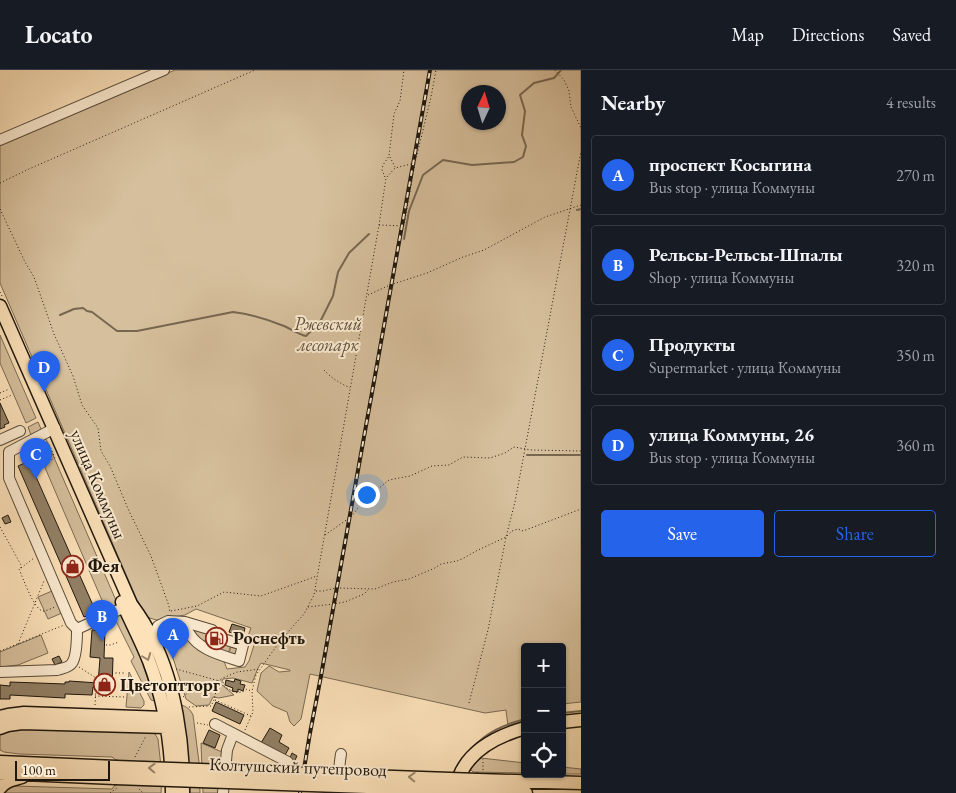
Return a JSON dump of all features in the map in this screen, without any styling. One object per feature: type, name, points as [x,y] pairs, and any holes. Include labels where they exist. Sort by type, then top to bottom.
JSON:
[{"type":"main road","name":"улица Коммуны","points":[[0,306],[49,431],[124,607],[142,643],[169,722],[182,749],[183,793]]},
{"type":"main road","name":"улица Коммуны","points":[[0,323],[131,604],[152,638],[169,682],[172,793]]},
{"type":"main road","points":[[0,717],[24,713],[169,722]]},
{"type":"main road","points":[[566,722],[581,720]]},
{"type":"main road","points":[[0,728],[8,725],[38,723],[169,722]]},
{"type":"main road","points":[[455,793],[460,771],[468,760],[502,735],[521,729]]},
{"type":"main road","points":[[0,756],[34,768]]},
{"type":"main road","points":[[0,762],[34,768]]},
{"type":"main road","points":[[0,773],[34,768]]},
{"type":"main road","points":[[0,788],[8,781],[34,768]]},
{"type":"main road","name":"Колтушский путепровод","points":[[34,768],[300,779],[480,781]]},
{"type":"main road","points":[[480,781],[581,783]]},
{"type":"main road","points":[[480,781],[526,793]]},
{"type":"street","points":[[0,140],[164,70]]},
{"type":"street","points":[[0,440],[20,431]]},
{"type":"street","points":[[0,672],[57,670],[66,668],[72,663],[75,656],[74,626],[40,553],[9,478],[4,453],[49,431]]},
{"type":"street","points":[[74,626],[124,607]]},
{"type":"street","points":[[142,620],[158,626]]},
{"type":"street","points":[[152,638],[158,626],[168,621],[185,622],[212,630],[227,650],[201,646],[188,633],[185,622]]},
{"type":"street","points":[[215,724],[288,762]]},
{"type":"street","points":[[223,793],[227,750],[238,736]]},
{"type":"street","points":[[341,754],[339,772],[341,785],[347,793]]},
{"type":"path","points":[[0,183],[255,70]]},
{"type":"path","points":[[386,178],[382,170],[389,156],[394,114],[400,101],[404,70]]},
{"type":"path","points":[[379,225],[404,226],[415,162],[436,70]]},
{"type":"path","points":[[555,70],[564,80],[569,91],[571,107],[581,128]]},
{"type":"path","points":[[468,703],[488,630],[506,537],[515,502],[581,151]]},
{"type":"path","points":[[389,156],[395,168]]},
{"type":"path","points":[[238,736],[253,712],[252,691],[256,675],[280,641],[304,614],[314,595],[386,178],[395,168],[415,162]]},
{"type":"path","points":[[367,295],[484,250],[545,217],[581,205]]},
{"type":"path","points":[[0,209],[24,262],[34,277],[54,334],[73,376],[82,405],[98,428],[101,451],[110,466],[151,556],[170,612],[197,606],[224,592],[261,596],[318,575]]},
{"type":"path","points":[[324,370],[329,376],[350,388]]},
{"type":"path","points":[[0,393],[9,389]]},
{"type":"path","points":[[0,400],[12,395]]},
{"type":"path","points":[[42,464],[55,458],[49,431]]},
{"type":"path","points":[[325,536],[352,516],[362,502],[390,480],[410,476],[432,466],[449,464],[462,457],[490,458],[505,453],[514,447],[524,450],[581,450]]},
{"type":"path","points":[[315,591],[336,588],[376,589],[393,582],[409,579],[441,564],[457,561],[506,537],[512,531],[518,529],[523,531],[581,509]]},
{"type":"path","points":[[0,526],[21,565],[19,569],[34,604],[39,609],[45,611],[62,603]]},
{"type":"path","points":[[21,568],[40,553]]},
{"type":"path","points":[[75,565],[84,561]]},
{"type":"path","points":[[18,644],[48,571]]},
{"type":"path","points":[[308,607],[346,602],[364,594],[369,589]]},
{"type":"path","points":[[0,651],[74,626]]},
{"type":"path","points":[[106,644],[110,645],[119,642]]},
{"type":"path","points":[[72,663],[96,678],[96,683]]},
{"type":"path","points":[[173,668],[223,682],[224,686],[231,691],[239,693],[247,690],[252,691]]},
{"type":"path","points":[[181,698],[204,685],[237,672],[261,668]]},
{"type":"path","points":[[112,673],[124,673]]},
{"type":"path","points":[[189,707],[211,706],[218,681]]},
{"type":"path","points":[[95,708],[96,687]]},
{"type":"path","points":[[104,688],[104,696]]},
{"type":"path","points":[[95,696],[124,697]]},
{"type":"path","points":[[214,700],[251,716]]},
{"type":"path","points":[[197,723],[204,725],[215,724]]},
{"type":"path","points":[[480,781],[483,754]]},
{"type":"green space","name":"Ржевский лесопарк","points":[[175,70],[581,70],[581,702],[566,704],[566,643],[521,643],[521,722],[508,726],[506,710],[485,713],[310,674],[301,719],[294,726],[290,722],[287,712],[273,706],[257,691],[261,673],[269,666],[279,672],[290,670],[261,663],[252,683],[233,678],[223,679],[221,684],[234,695],[219,698],[213,697],[209,705],[196,706],[186,699],[174,661],[162,637],[162,632],[171,625],[179,627],[223,659],[227,669],[245,667],[249,661],[255,642],[247,639],[251,628],[196,609],[185,615],[156,620],[147,617],[137,600],[0,283],[0,144]]},
{"type":"green space","points":[[0,335],[36,418],[26,423],[0,363]]},
{"type":"green space","points":[[38,422],[41,429],[32,438],[28,427]]},
{"type":"green space","points":[[44,438],[118,605],[107,612],[34,442]]},
{"type":"green space","points":[[52,591],[62,613],[48,619],[38,597]]},
{"type":"green space","points":[[123,616],[138,650],[155,701],[151,700],[131,661],[134,657],[114,617]]},
{"type":"green space","points":[[192,626],[210,635],[209,640],[203,641],[192,635]]},
{"type":"green space","points":[[41,635],[48,653],[18,665],[0,667],[0,652]]},
{"type":"green space","points":[[129,672],[144,701],[144,705],[141,708],[126,707]]},
{"type":"green space","points":[[181,705],[188,708],[193,715],[199,762],[200,793],[190,793]]},
{"type":"green space","points":[[17,729],[151,732],[158,739],[162,776],[161,793],[4,793],[10,786],[112,789],[115,785],[116,760],[112,757],[19,754],[0,750],[0,734]]},
{"type":"green space","points":[[201,743],[222,752],[220,793],[203,793]]},
{"type":"green space","points":[[481,758],[521,763],[521,773],[473,772],[470,769],[474,762]]},
{"type":"green space","points":[[566,767],[581,769],[581,774],[566,774]]},
{"type":"building","points":[[0,403],[9,423],[0,429]]},
{"type":"building","points":[[29,461],[96,612],[84,617],[18,466]]},
{"type":"building","points":[[8,515],[11,522],[5,524],[2,518]]},
{"type":"building","points":[[232,624],[245,628],[243,636],[229,632]]},
{"type":"building","points":[[92,630],[105,630],[104,658],[113,658],[112,688],[93,687],[92,695],[65,694],[65,698],[10,695],[10,699],[0,699],[0,685],[10,686],[10,682],[65,684],[65,682],[69,681],[98,683],[100,658],[90,657]]},
{"type":"building","points":[[218,643],[239,649],[236,658],[215,651]]},
{"type":"building","points":[[59,656],[62,662],[55,665],[52,659]]},
{"type":"building","points":[[235,679],[241,681],[240,684],[245,685],[243,691],[238,689],[238,692],[232,691],[233,688],[225,685],[226,680],[234,682]]},
{"type":"building","points":[[216,702],[244,715],[240,724],[212,711]]},
{"type":"building","points":[[270,728],[282,735],[279,742],[289,748],[284,757],[261,743]]},
{"type":"building","points":[[209,730],[220,735],[215,748],[203,743]]},
{"type":"building","points":[[292,753],[297,756],[294,762],[289,760]]},
{"type":"waterway","points":[[404,239],[409,211],[423,175],[443,160],[472,165],[514,162],[523,157],[526,146],[522,135],[525,111],[520,95],[534,83],[554,78],[561,70]]},
{"type":"waterway","points":[[577,210],[581,209]]},
{"type":"waterway","points":[[60,315],[74,309],[83,308],[92,312],[117,331],[137,331],[233,312],[265,319],[306,336],[320,322],[333,296],[338,272],[349,253],[369,234]]},
{"type":"waterway","points":[[527,455],[581,455]]},
{"type":"waterway","points":[[566,713],[581,711]]},
{"type":"waterway","points":[[471,749],[496,730],[521,720]]},
{"type":"waterway","points":[[454,774],[459,765]]},
{"type":"tunnel","points":[[222,654],[225,645]]},
{"type":"tunnel","points":[[234,657],[236,649]]},
{"type":"railway","points":[[300,793],[430,70]]},
{"type":"place","name":"улица Коммуны, 26","points":[[44,392]]},
{"type":"place","name":"Продукты","points":[[36,479]]},
{"type":"place","name":"Фея","points":[[72,566]]},
{"type":"place","name":"Роснефть","points":[[217,638]]},
{"type":"place","name":"Рельсы-Рельсы-Шпалы","points":[[102,641]]},
{"type":"place","name":"проспект Косыгина","points":[[173,659]]},
{"type":"place","name":"Цветоптторг","points":[[104,685]]}]
